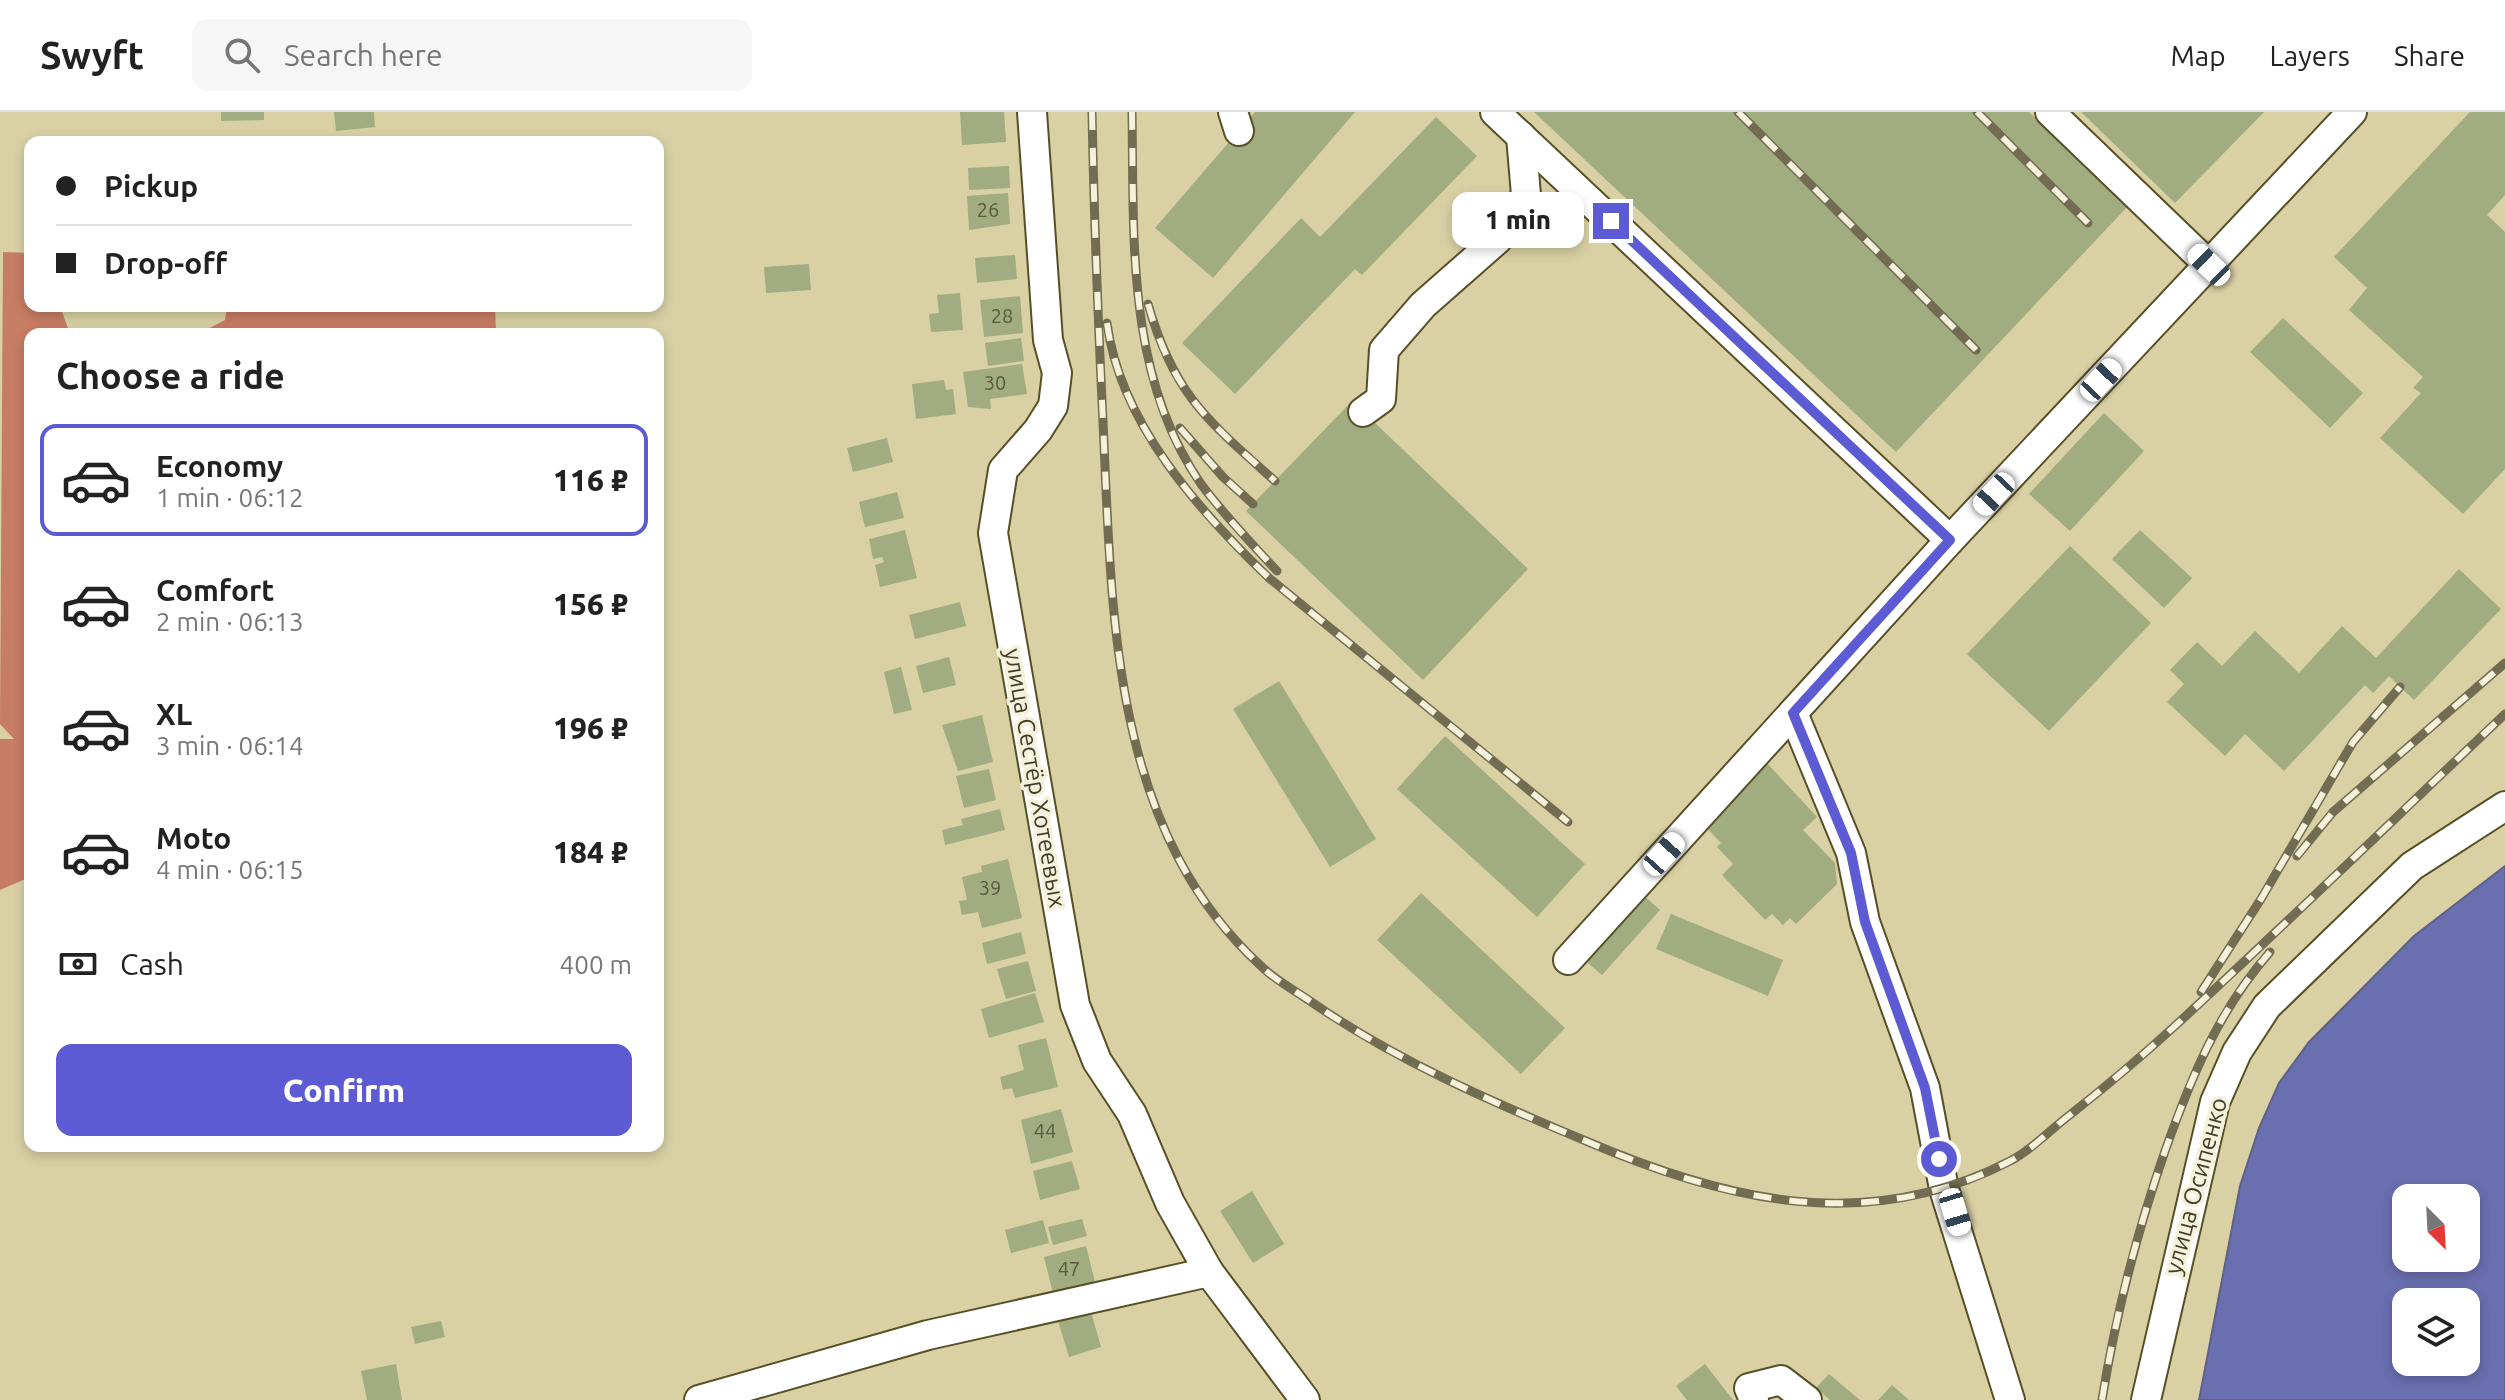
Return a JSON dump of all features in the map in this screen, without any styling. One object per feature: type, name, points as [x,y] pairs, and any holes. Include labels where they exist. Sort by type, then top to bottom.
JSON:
[{"type":"street","name":"улица Сестёр Хотеевых","points":[[1032,112],[1048,340],[1057,373],[1053,406],[1038,430],[1003,470],[993,533],[1075,1005],[1097,1061],[1132,1114],[1170,1203],[1209,1272],[1305,1400]]},
{"type":"street","points":[[1495,112],[1950,540]]},
{"type":"street","points":[[2050,112],[2209,265]]},
{"type":"street","points":[[1568,960],[1950,540],[2352,112]]},
{"type":"street","points":[[1363,412],[1381,399],[1384,350],[1423,305],[1498,239],[1526,195],[1521,136]]},
{"type":"street","points":[[1793,713],[1851,853],[1865,922],[1925,1088],[1944,1189],[2010,1400]]},
{"type":"street","name":"улица Осипенко","points":[[2146,1400],[2215,1102],[2237,1052],[2267,1006],[2412,866],[2505,806]]},
{"type":"street","points":[[699,1400],[928,1335],[1209,1272]]},
{"type":"street","points":[[1754,1400],[1749,1388],[1781,1380],[1807,1400]]},
{"type":"shaded area","points":[[3,252],[24,253],[24,312],[62,312],[68,328],[24,328],[24,880],[0,890],[0,739],[14,739],[0,724]]},
{"type":"shaded area","points":[[226,312],[495,312],[496,328],[210,328],[225,320]]},
{"type":"water","points":[[2505,866],[2505,1400],[2199,1400],[2240,1186],[2259,1128],[2279,1083],[2309,1042],[2414,936]]},
{"type":"building","points":[[221,112],[264,112],[264,120],[221,121]]},
{"type":"building","points":[[334,112],[374,112],[375,127],[336,131]]},
{"type":"building","points":[[960,112],[1004,112],[1006,142],[962,145]]},
{"type":"building","points":[[1255,112],[1355,112],[1213,278],[1155,228]]},
{"type":"building","points":[[1534,112],[2029,112],[2129,205],[1896,452]]},
{"type":"building","points":[[2081,112],[2264,112],[2175,203]]},
{"type":"building","points":[[2470,112],[2505,112],[2505,195],[2487,215],[2505,232],[2505,469],[2463,514],[2380,438],[2421,393],[2413,388],[2423,377],[2349,310],[2367,288],[2334,257]]},
{"type":"building","points":[[1436,117],[1477,156],[1362,275],[1355,269],[1235,394],[1182,343],[1301,218],[1320,237]]},
{"type":"building","points":[[1009,166],[1010,188],[969,190],[968,168]]},
{"type":"building","points":[[1008,193],[1010,224],[969,230],[967,196]]},
{"type":"building","points":[[1015,255],[1017,279],[977,283],[975,258]]},
{"type":"building","points":[[809,264],[811,290],[766,293],[764,267]]},
{"type":"building","points":[[960,293],[963,330],[931,332],[929,314],[939,313],[937,295]]},
{"type":"building","points":[[1020,296],[1023,333],[984,337],[980,300]]},
{"type":"building","points":[[2283,318],[2363,393],[2330,428],[2250,352]]},
{"type":"building","points":[[1021,338],[1024,361],[988,366],[985,343]]},
{"type":"building","points":[[1022,364],[1027,394],[990,399],[991,409],[968,407],[963,372]]},
{"type":"building","points":[[944,380],[946,390],[953,389],[956,414],[916,419],[912,384]]},
{"type":"building","points":[[1352,401],[1528,569],[1423,680],[1246,511]]},
{"type":"building","points":[[2104,413],[2144,451],[2070,531],[2029,494]]},
{"type":"building","points":[[887,438],[893,462],[853,472],[847,448]]},
{"type":"building","points":[[897,492],[904,518],[865,527],[859,502]]},
{"type":"building","points":[[905,530],[917,578],[880,587],[875,565],[884,562],[882,557],[873,559],[869,539]]},
{"type":"building","points":[[2140,530],[2192,578],[2164,608],[2112,559]]},
{"type":"building","points":[[2070,546],[2151,623],[2049,731],[1967,654]]},
{"type":"building","points":[[2459,569],[2501,609],[2414,700],[2389,676],[2373,693],[2365,685],[2284,771],[2245,734],[2225,756],[2167,702],[2184,684],[2170,670],[2197,642],[2222,666],[2255,631],[2299,673],[2342,626],[2376,658]]},
{"type":"building","points":[[960,602],[966,626],[915,639],[909,615]]},
{"type":"building","points":[[949,657],[956,685],[923,693],[916,666]]},
{"type":"building","points":[[901,667],[912,710],[894,714],[884,672]]},
{"type":"building","points":[[1279,681],[1376,839],[1330,867],[1233,709]]},
{"type":"building","points":[[982,715],[993,762],[958,771],[942,725]]},
{"type":"building","points":[[1445,736],[1585,864],[1537,917],[1397,789]]},
{"type":"building","points":[[1767,763],[1817,817],[1803,830],[1835,863],[1837,884],[1796,924],[1790,918],[1783,925],[1772,914],[1765,920],[1722,875],[1733,864],[1717,847],[1721,843],[1703,824]]},
{"type":"building","points":[[989,769],[996,800],[964,808],[956,776]]},
{"type":"building","points":[[1000,809],[1005,830],[945,845],[942,830],[963,825],[961,819]]},
{"type":"building","points":[[1008,859],[1022,918],[982,928],[978,912],[962,915],[959,901],[967,900],[962,877],[982,872],[981,866]]},
{"type":"building","points":[[1421,893],[1565,1028],[1521,1074],[1377,940]]},
{"type":"building","points":[[1641,893],[1660,910],[1602,975],[1582,958]]},
{"type":"building","points":[[1671,914],[1783,960],[1768,996],[1656,949]]},
{"type":"building","points":[[1021,932],[1026,954],[987,964],[982,943]]},
{"type":"building","points":[[1028,961],[1036,991],[1006,999],[997,969]]},
{"type":"building","points":[[1035,993],[1044,1022],[989,1038],[981,1009]]},
{"type":"building","points":[[1046,1038],[1058,1087],[1015,1098],[1012,1088],[1003,1090],[1000,1077],[1024,1070],[1018,1045]]},
{"type":"building","points":[[1061,1109],[1073,1152],[1031,1164],[1021,1120]]},
{"type":"building","points":[[1072,1161],[1080,1189],[1040,1200],[1033,1171]]},
{"type":"building","points":[[1252,1191],[1284,1244],[1253,1263],[1220,1211]]},
{"type":"building","points":[[1082,1219],[1087,1236],[1053,1245],[1048,1227]]},
{"type":"building","points":[[1043,1220],[1049,1243],[1011,1253],[1005,1230]]},
{"type":"building","points":[[1086,1246],[1095,1282],[1053,1293],[1044,1257]]},
{"type":"building","points":[[1090,1308],[1101,1347],[1069,1357],[1057,1318]]},
{"type":"building","points":[[441,1321],[445,1337],[415,1344],[411,1327]]},
{"type":"building","points":[[396,1364],[402,1400],[367,1400],[361,1371]]},
{"type":"building","points":[[1705,1364],[1733,1400],[1687,1400],[1676,1386]]},
{"type":"building","points":[[1829,1374],[1860,1400],[1830,1400],[1816,1388]]},
{"type":"building","points":[[1892,1385],[1909,1400],[1878,1400]]},
{"type":"railway","points":[[1092,112],[1106,494],[1117,641],[1129,714],[1147,783],[1174,850],[1211,911],[1272,976],[1409,1061],[1550,1126],[1691,1180],[1744,1193],[1797,1201],[1850,1203],[1903,1198],[1956,1184],[2010,1161],[2032,1147],[2162,1037],[2505,714]]},
{"type":"railway","points":[[1132,112],[1133,208],[1139,304],[1159,398],[1177,442],[1201,484],[1277,571]]},
{"type":"railway","points":[[1738,112],[1976,350]]},
{"type":"railway","points":[[1977,112],[2088,223]]},
{"type":"railway","points":[[1148,304],[1169,361],[1196,404],[1275,481]]},
{"type":"railway","points":[[1107,323],[1115,360],[1128,396],[1146,430],[1190,494],[1216,524],[1269,578],[1568,822]]},
{"type":"railway","points":[[1180,428],[1223,477],[1253,504]]},
{"type":"railway","points":[[2297,856],[2333,812],[2505,663]]},
{"type":"railway","points":[[2201,992],[2261,899],[2353,742],[2400,687]]},
{"type":"railway","points":[[2102,1400],[2128,1274],[2175,1124],[2221,1022],[2270,952]]},
{"type":"route","points":[[1611,221],[1950,540],[1793,713],[1851,853],[1865,922],[1925,1088],[1939,1159]]}]
